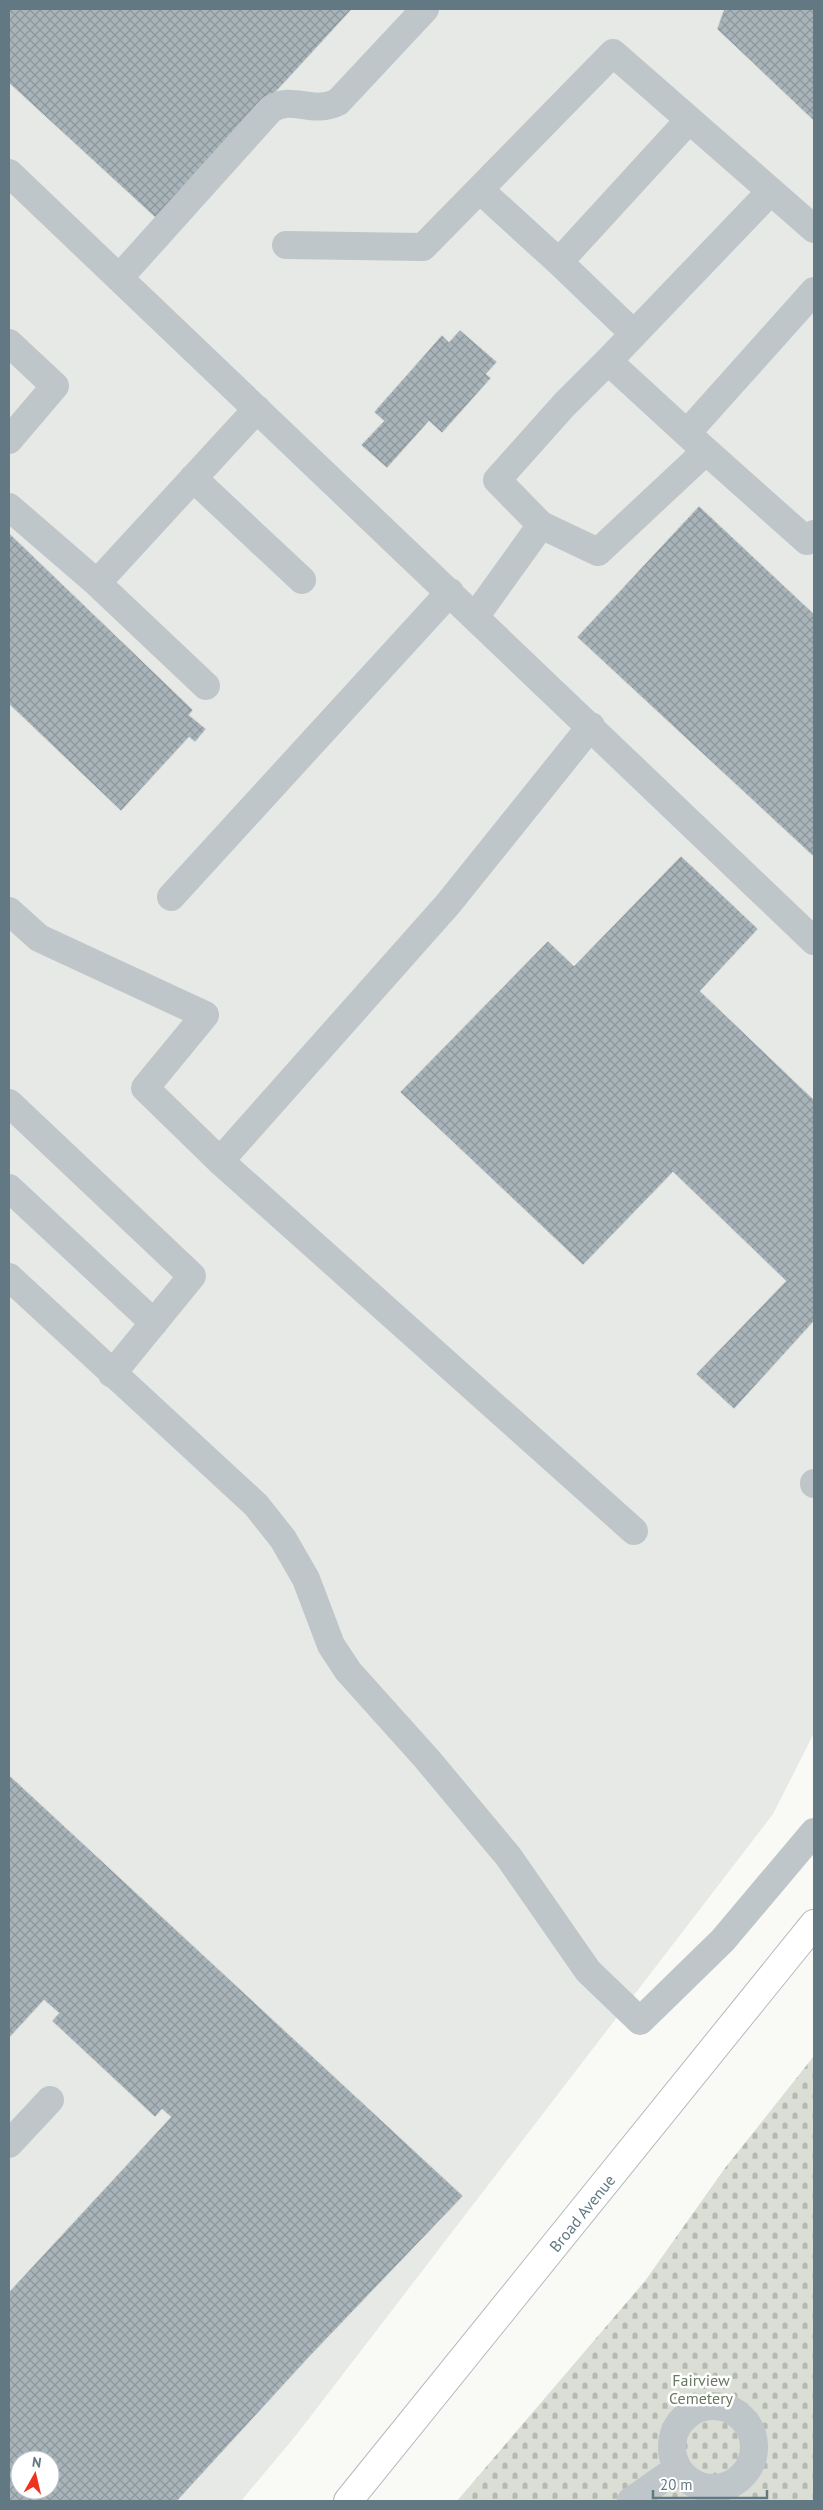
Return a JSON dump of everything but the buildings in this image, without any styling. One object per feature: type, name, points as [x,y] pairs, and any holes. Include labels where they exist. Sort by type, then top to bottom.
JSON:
[{"type":"main road","name":"Broad Avenue","points":[[352,2500],[814,1924]]},
{"type":"lane","points":[[119,278],[271,109],[279,104],[286,103],[316,108],[328,107],[338,102],[426,9]]},
{"type":"lane","points":[[286,245],[423,247],[613,53],[814,229]]},
{"type":"lane","points":[[559,262],[689,120]]},
{"type":"lane","points":[[9,173],[814,941]]},
{"type":"lane","points":[[480,190],[633,333]]},
{"type":"lane","points":[[706,451],[598,552],[541,526],[497,480],[564,405],[771,191]]},
{"type":"lane","points":[[687,433],[814,291]]},
{"type":"lane","points":[[9,343],[55,386],[9,440]]},
{"type":"lane","points":[[608,360],[706,451],[808,541],[814,534]]},
{"type":"lane","points":[[97,583],[257,409]]},
{"type":"lane","points":[[193,478],[302,580]]},
{"type":"lane","points":[[9,507],[97,583],[206,686]]},
{"type":"lane","points":[[475,617],[541,526]]},
{"type":"lane","points":[[171,897],[450,592]]},
{"type":"lane","points":[[220,1161],[448,904],[590,726]]},
{"type":"lane","points":[[9,911],[39,938],[205,1015],[145,1088],[220,1161],[634,1531]]},
{"type":"lane","points":[[9,1103],[192,1276],[112,1374]]},
{"type":"lane","points":[[9,1188],[154,1323]]},
{"type":"lane","points":[[9,1277],[256,1505],[283,1539],[306,1578],[331,1645],[348,1671],[428,1759],[508,1856],[588,1971],[640,2021],[724,1940],[814,1832]]},
{"type":"lane","points":[[9,2144],[50,2100]]},
{"type":"lane","points":[[632,2501],[678,2468]]},
{"type":"shaded area","points":[[9,9],[814,9],[814,1733],[773,1814],[297,2434],[241,2501],[9,2501]]},
{"type":"green space","name":"Fairview Cemetery","points":[[814,2056],[814,2501],[457,2501],[645,2281],[725,2168]]}]
